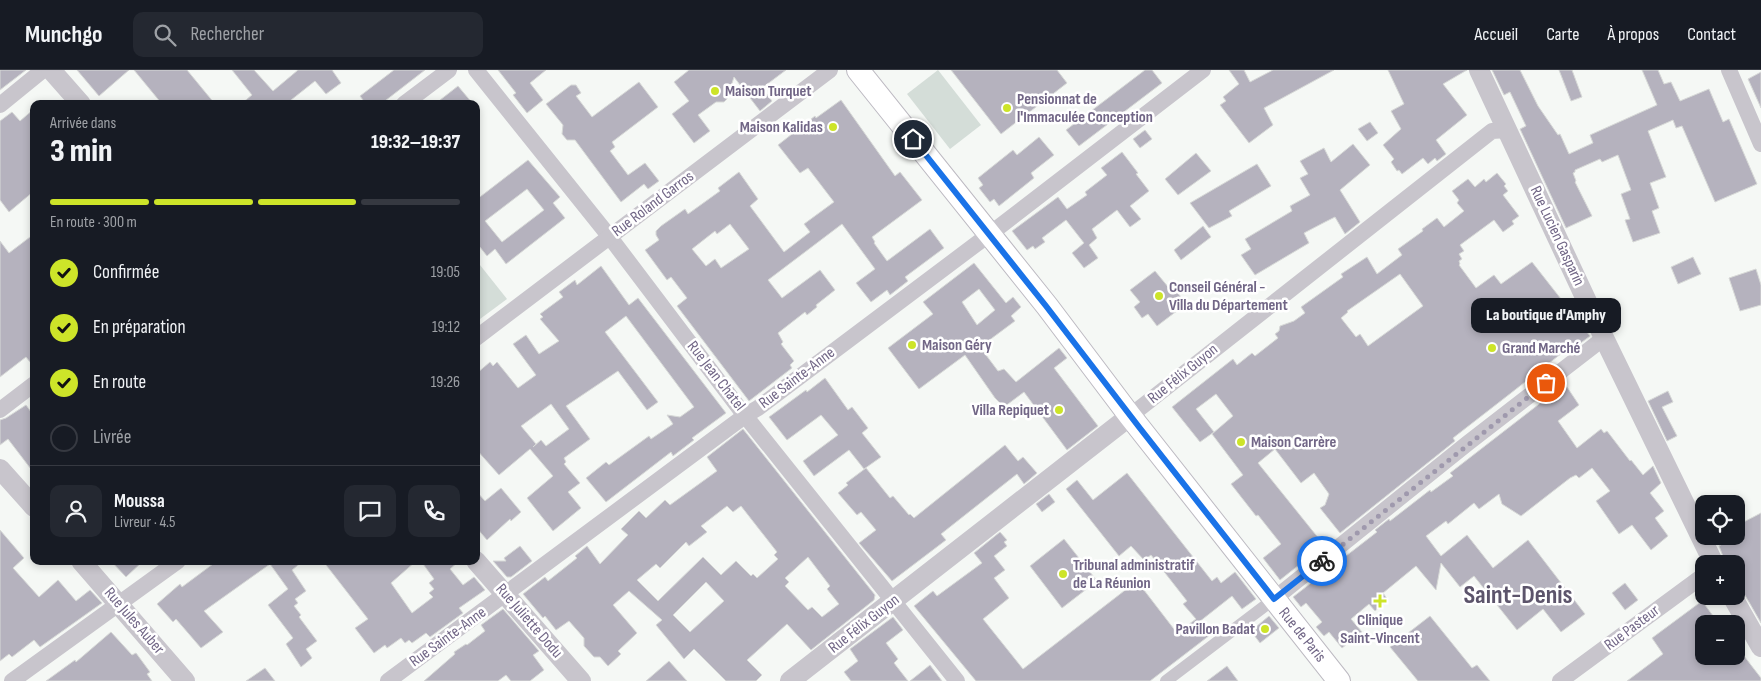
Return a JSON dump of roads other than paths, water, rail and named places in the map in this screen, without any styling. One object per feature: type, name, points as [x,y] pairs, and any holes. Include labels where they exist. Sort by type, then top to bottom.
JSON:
[{"type":"main road","name":"Rue de Paris","points":[[858,70],[1046,306],[1130,416],[1339,681]]},
{"type":"street","points":[[0,105],[43,70]]},
{"type":"street","points":[[51,70],[77,100]]},
{"type":"street","points":[[409,100],[449,70]]},
{"type":"street","name":"Rue Jean Chatel","points":[[476,70],[610,236],[738,408],[746,415],[958,681]]},
{"type":"street","name":"Rue Roland Garros","points":[[480,335],[830,70]]},
{"type":"street","name":"Rue Sainte-Anne","points":[[388,681],[989,235],[1203,70]]},
{"type":"street","name":"Rue Lucien Gasparin","points":[[1479,70],[1604,338],[1710,555]]},
{"type":"street","points":[[1729,70],[1761,144]]},
{"type":"street","name":"Rue Félix Guyon","points":[[790,681],[1492,131],[1507,130]]},
{"type":"street","points":[[1166,681],[1274,599],[1468,443],[1604,338]]},
{"type":"street","points":[[0,410],[30,387]]},
{"type":"street","points":[[0,469],[30,503]]},
{"type":"street","name":"Rue Jules Auber","points":[[86,565],[185,681]]},
{"type":"street","points":[[12,681],[173,565]]},
{"type":"street","name":"Rue Juliette Dodu","points":[[480,565],[581,681]]},
{"type":"street","name":"Rue Pasteur","points":[[1560,681],[1695,581]]},
{"type":"street","points":[[1737,605],[1761,647]]},
{"type":"place","name":"Maison Turquet","points":[[715,91]]},
{"type":"place","name":"Pensionnat de l'Immaculée Conception","points":[[1007,108]]},
{"type":"place","name":"Maison Kalidas","points":[[833,127]]},
{"type":"place","name":"Conseil Général - Villa du Département","points":[[1159,296]]},
{"type":"place","name":"Maison Géry","points":[[912,345]]},
{"type":"place","name":"Grand Marché","points":[[1492,348]]},
{"type":"place","name":"La boutique d'Amphy","points":[[1546,383]]},
{"type":"place","name":"Villa Repiquet","points":[[1059,410]]},
{"type":"place","name":"Maison Carrère","points":[[1241,442]]},
{"type":"place","name":"Tribunal administratif de La Réunion","points":[[1063,574]]},
{"type":"place","name":"Clinique Saint-Vincent","points":[[1380,601]]},
{"type":"place","name":"Pavillon Badat","points":[[1265,629]]},
{"type":"district","name":"Saint-Denis","points":[[1518,595]]}]
